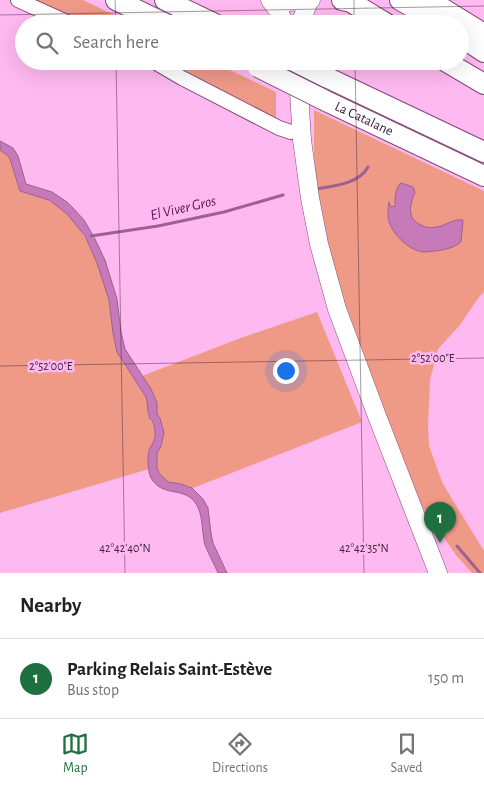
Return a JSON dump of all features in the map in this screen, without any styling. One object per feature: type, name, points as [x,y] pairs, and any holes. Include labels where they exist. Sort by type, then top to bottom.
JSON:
[{"type":"highway","points":[[116,0],[147,15]]},
{"type":"highway","points":[[165,0],[197,15]]},
{"type":"highway","points":[[342,0],[351,2],[372,15]]},
{"type":"highway","points":[[400,0],[426,15]]},
{"type":"highway","points":[[429,0],[453,15]]},
{"type":"highway","points":[[469,25],[484,34]]},
{"type":"highway","points":[[469,42],[484,52]]},
{"type":"highway","name":"La Catalane","points":[[264,70],[484,176]]},
{"type":"highway","name":"La Catalane","points":[[314,70],[484,152]]},
{"type":"highway","points":[[460,70],[484,84]]},
{"type":"main road","points":[[270,0],[281,15]]},
{"type":"main road","points":[[279,0],[288,2],[310,0],[304,15]]},
{"type":"main road","points":[[287,70],[288,104],[294,157],[314,260],[330,317],[393,476],[426,573]]},
{"type":"main road","points":[[297,70],[302,140],[310,198],[319,244],[334,300],[438,573]]},
{"type":"street","points":[[18,0],[51,15]]},
{"type":"street","points":[[168,70],[279,128],[291,132]]},
{"type":"shaded area","points":[[30,0],[83,0],[114,15],[63,15]]},
{"type":"shaded area","points":[[180,70],[230,70],[276,92],[276,121]]},
{"type":"shaded area","points":[[314,110],[484,191],[484,292],[460,325],[438,349],[430,380],[428,425],[429,446],[443,484],[484,551],[484,573],[472,573],[456,555],[415,496],[343,307],[326,242],[317,196],[314,155]]},
{"type":"shaded area","points":[[0,141],[13,148],[18,156],[26,184],[52,192],[67,202],[84,220],[95,239],[105,260],[117,299],[125,349],[151,389],[157,403],[157,414],[164,433],[157,453],[157,468],[159,473],[168,482],[192,488],[203,499],[208,508],[213,543],[227,573],[218,573],[208,552],[199,511],[194,501],[184,494],[161,488],[151,478],[148,458],[155,438],[154,424],[150,418],[146,397],[117,352],[109,300],[97,263],[85,236],[68,215],[49,200],[20,191],[10,159],[0,150]]},
{"type":"shaded area","points":[[0,150],[10,159],[20,191],[47,199],[61,209],[72,219],[89,245],[106,288],[117,350],[146,397],[149,417],[153,422],[155,433],[154,443],[149,451],[149,469],[0,513]]},
{"type":"shaded area","points":[[401,183],[413,187],[415,192],[411,215],[416,222],[425,227],[433,228],[456,220],[463,220],[461,242],[445,249],[423,252],[417,251],[401,240],[390,224],[388,208],[389,202],[391,207],[395,206],[396,191]]},
{"type":"shaded area","points":[[317,312],[362,422],[193,488],[168,482],[159,474],[157,453],[164,433],[157,414],[157,403],[142,376],[238,339]]},
{"type":"waterway","name":"El Viver Gros","points":[[316,189],[352,181],[364,173],[368,167]]},
{"type":"waterway","name":"El Viver Gros","points":[[91,236],[158,226],[224,212],[283,195]]},
{"type":"waterway","points":[[457,546],[480,573]]},
{"type":"place","name":"Parking Relais Saint-Estève","points":[[440,543]]}]
